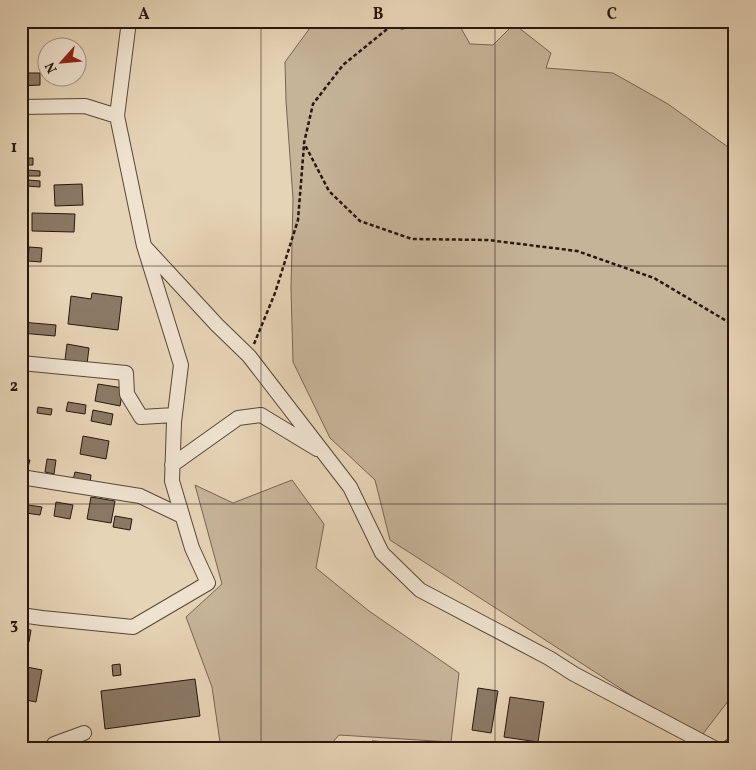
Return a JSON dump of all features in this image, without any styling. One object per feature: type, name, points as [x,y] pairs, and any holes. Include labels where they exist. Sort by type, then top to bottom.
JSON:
[{"type":"street","points":[[21,614],[42,618],[133,627],[208,584],[192,548],[172,481],[174,415],[181,366],[144,246],[117,116],[129,21]]},
{"type":"street","points":[[21,107],[85,106],[117,116]]},
{"type":"street","points":[[144,246],[217,325],[249,356],[350,487],[382,553],[420,590],[716,749]]},
{"type":"street","points":[[21,363],[126,373],[128,394],[141,416],[174,415]]},
{"type":"street","points":[[172,465],[238,418],[261,415],[324,453]]},
{"type":"street","points":[[21,477],[140,496],[182,516]]},
{"type":"street","points":[[52,749],[54,744],[84,733]]},
{"type":"street","points":[[727,749],[735,743]]},
{"type":"path","points":[[249,356],[274,293],[298,220],[304,143],[313,104],[343,65],[397,21]]},
{"type":"path","points":[[304,143],[329,191],[360,221],[412,238],[488,240],[577,251],[654,278],[735,326]]},
{"type":"shaded area","points":[[315,21],[402,21],[401,30],[426,21],[457,21],[470,44],[493,45],[514,24],[551,53],[546,68],[613,73],[668,104],[735,152],[735,692],[699,739],[390,540],[375,480],[330,438],[293,362],[291,288],[293,199],[285,62]]},
{"type":"shaded area","points":[[292,480],[324,524],[316,568],[369,611],[459,673],[451,742],[339,735],[327,749],[221,749],[212,687],[186,617],[222,584],[195,485],[233,503]]},
{"type":"building","points":[[21,73],[38,73],[38,85],[21,86]]},
{"type":"building","points":[[21,158],[33,158],[33,165],[22,165]]},
{"type":"building","points":[[27,170],[40,171],[40,176],[27,176]]},
{"type":"building","points":[[28,180],[40,181],[40,187],[27,186]]},
{"type":"building","points":[[82,184],[83,205],[55,206],[54,185]]},
{"type":"building","points":[[32,213],[75,214],[74,232],[32,231]]},
{"type":"building","points":[[29,247],[42,248],[41,262],[28,261]]},
{"type":"building","points":[[92,293],[122,297],[118,330],[68,324],[71,296],[91,299]]},
{"type":"building","points":[[21,322],[56,325],[55,336],[21,333]]},
{"type":"building","points":[[67,344],[89,348],[87,364],[65,360]]},
{"type":"building","points":[[98,384],[123,388],[120,406],[95,401]]},
{"type":"building","points":[[68,402],[86,405],[85,414],[66,411]]},
{"type":"building","points":[[38,407],[52,409],[51,415],[37,413]]},
{"type":"building","points":[[93,410],[113,414],[111,425],[91,421]]},
{"type":"building","points":[[83,436],[109,441],[106,459],[80,454]]},
{"type":"building","points":[[21,458],[30,460],[28,467],[21,465]]},
{"type":"building","points":[[47,459],[56,460],[54,474],[45,472]]},
{"type":"building","points":[[75,472],[91,475],[90,483],[73,480]]},
{"type":"building","points":[[91,497],[115,501],[111,523],[87,519]]},
{"type":"building","points":[[56,502],[73,505],[70,519],[54,516]]},
{"type":"building","points":[[28,505],[42,507],[40,515],[26,513]]},
{"type":"building","points":[[115,516],[132,519],[130,530],[113,527]]},
{"type":"building","points":[[21,629],[31,630],[29,642],[21,640]]},
{"type":"building","points":[[120,664],[121,675],[113,676],[112,665]]},
{"type":"building","points":[[22,666],[42,670],[36,702],[21,699]]},
{"type":"building","points":[[195,679],[200,716],[105,729],[101,691]]},
{"type":"building","points":[[478,688],[498,691],[491,733],[472,730]]},
{"type":"building","points":[[510,697],[544,702],[538,742],[504,737]]},
{"type":"building","points":[[372,741],[387,742],[387,749],[372,749]]}]
